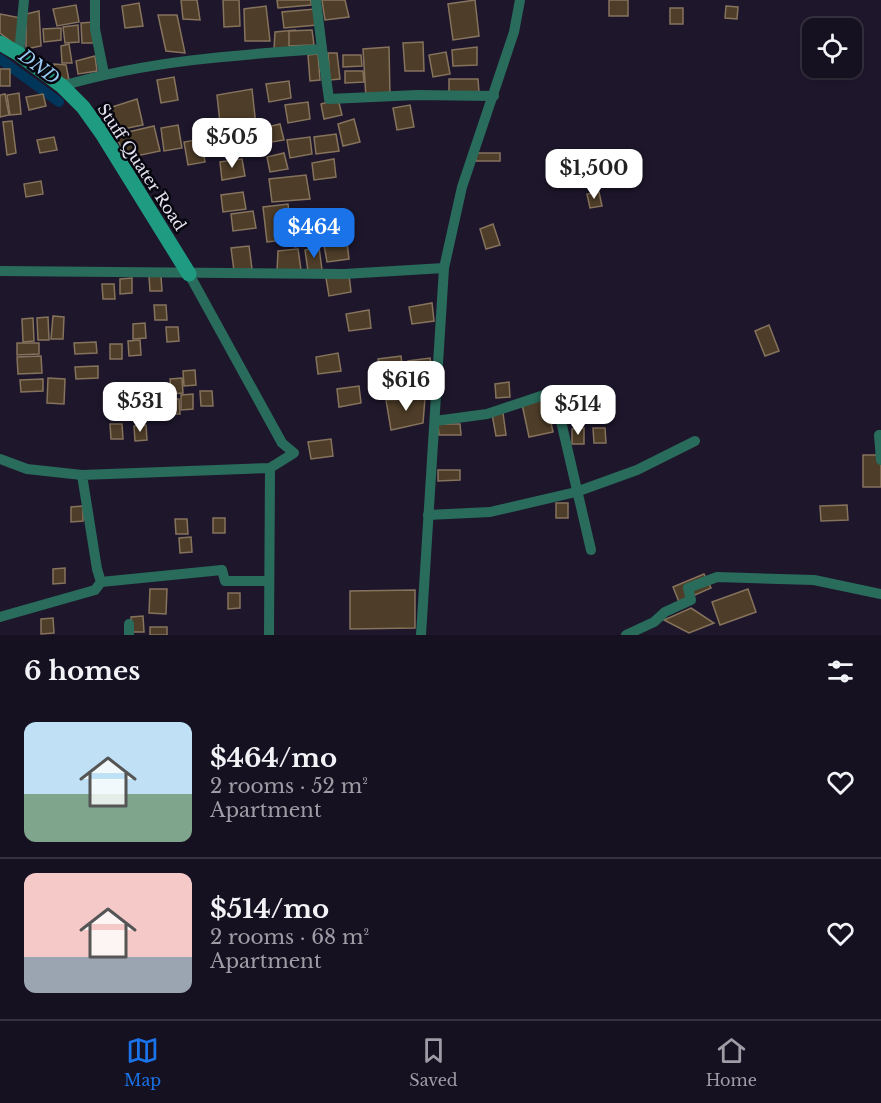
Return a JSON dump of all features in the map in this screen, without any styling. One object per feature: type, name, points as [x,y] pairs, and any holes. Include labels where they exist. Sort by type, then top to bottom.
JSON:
[{"type":"street","points":[[19,54],[24,0]]},
{"type":"street","points":[[95,0],[95,29],[104,74]]},
{"type":"street","points":[[316,0],[328,99],[417,95],[494,96]]},
{"type":"street","points":[[421,635],[444,268],[462,187],[514,32],[520,0]]},
{"type":"street","name":"Stuff Quater Road","points":[[0,43],[62,86],[83,107],[103,135],[189,274]]},
{"type":"street","points":[[62,86],[104,74],[208,57],[322,49]]},
{"type":"street","points":[[0,271],[344,274],[444,268]]},
{"type":"street","points":[[0,459],[27,469],[82,475],[270,468],[294,453],[282,442],[189,274]]},
{"type":"street","points":[[435,421],[487,414],[550,393],[560,417],[591,549]]},
{"type":"street","points":[[881,435],[879,435],[881,460]]},
{"type":"street","points":[[428,514],[490,512],[576,492],[637,470],[695,441]]},
{"type":"street","points":[[268,635],[270,468]]},
{"type":"street","points":[[82,475],[101,582]]},
{"type":"street","points":[[0,617],[95,590],[101,582],[222,570],[225,581],[268,581]]},
{"type":"street","points":[[626,635],[654,622],[665,612],[691,600],[688,588],[717,577],[814,580],[881,594]]},
{"type":"building","points":[[181,0],[197,0],[200,20],[183,19]]},
{"type":"building","points":[[223,0],[239,0],[240,26],[224,27]]},
{"type":"building","points":[[277,0],[311,0],[311,5],[278,8]]},
{"type":"building","points":[[322,0],[345,0],[349,17],[325,20]]},
{"type":"building","points":[[475,0],[479,36],[453,40],[448,4]]},
{"type":"building","points":[[609,0],[628,0],[628,16],[609,16]]},
{"type":"building","points":[[139,3],[143,26],[125,28],[122,6]]},
{"type":"building","points":[[76,5],[79,22],[57,26],[53,9]]},
{"type":"building","points":[[266,6],[270,41],[245,41],[244,9]]},
{"type":"building","points":[[726,6],[738,7],[737,19],[725,18]]},
{"type":"building","points":[[670,8],[683,8],[683,24],[670,24]]},
{"type":"building","points":[[315,9],[317,25],[284,28],[282,12]]},
{"type":"building","points":[[39,11],[41,46],[26,49],[26,14]]},
{"type":"building","points":[[0,14],[21,18],[17,46],[0,33]]},
{"type":"building","points":[[158,15],[177,15],[185,53],[166,51]]},
{"type":"building","points":[[94,22],[94,43],[82,43],[81,23]]},
{"type":"building","points":[[78,25],[79,42],[65,43],[63,27]]},
{"type":"building","points":[[61,28],[61,40],[44,42],[43,29]]},
{"type":"building","points":[[295,30],[295,48],[274,49],[275,32]]},
{"type":"building","points":[[312,30],[314,45],[289,46],[289,31]]},
{"type":"building","points":[[423,42],[424,71],[405,71],[403,43]]},
{"type":"building","points":[[69,44],[72,63],[62,63],[61,46]]},
{"type":"building","points":[[389,47],[390,97],[366,98],[363,49]]},
{"type":"building","points":[[477,47],[477,65],[453,66],[452,50]]},
{"type":"building","points":[[446,52],[450,74],[433,77],[429,55]]},
{"type":"building","points":[[328,53],[337,53],[340,79],[330,80]]},
{"type":"building","points":[[318,54],[320,80],[310,81],[308,55]]},
{"type":"building","points":[[343,55],[361,55],[362,66],[343,67]]},
{"type":"building","points":[[95,56],[97,71],[78,74],[76,61]]},
{"type":"building","points":[[54,64],[66,65],[69,80],[57,80]]},
{"type":"building","points":[[0,69],[10,69],[10,86],[0,86]]},
{"type":"building","points":[[345,71],[363,71],[364,82],[345,83]]},
{"type":"building","points":[[174,77],[178,100],[161,103],[157,80]]},
{"type":"building","points":[[449,79],[478,79],[479,93],[449,92]]},
{"type":"building","points":[[289,81],[291,98],[269,102],[266,84]]},
{"type":"building","points":[[252,89],[256,126],[221,132],[217,95]]},
{"type":"building","points":[[19,93],[21,114],[10,115],[7,95]]},
{"type":"building","points":[[5,94],[9,115],[0,117],[0,95]]},
{"type":"building","points":[[43,94],[46,106],[29,110],[26,97]]},
{"type":"building","points":[[137,99],[143,125],[113,131],[109,108]]},
{"type":"building","points":[[338,99],[342,115],[324,119],[321,104]]},
{"type":"building","points":[[308,102],[310,119],[288,123],[285,105]]},
{"type":"building","points":[[410,105],[414,127],[397,130],[393,108]]},
{"type":"building","points":[[354,119],[360,142],[343,146],[338,124]]},
{"type":"building","points":[[12,121],[16,153],[7,155],[3,122]]},
{"type":"building","points":[[280,124],[284,140],[266,143],[263,128]]},
{"type":"building","points":[[178,125],[182,148],[164,151],[161,128]]},
{"type":"building","points":[[154,126],[160,151],[127,158],[115,135]]},
{"type":"building","points":[[336,134],[339,151],[316,154],[314,137]]},
{"type":"building","points":[[54,137],[57,150],[40,153],[37,140]]},
{"type":"building","points":[[310,137],[312,154],[290,158],[287,140]]},
{"type":"building","points":[[201,139],[205,162],[188,165],[184,142]]},
{"type":"building","points":[[284,153],[288,169],[270,172],[267,157]]},
{"type":"building","points":[[476,153],[500,153],[500,161],[476,161]]},
{"type":"building","points":[[242,159],[245,176],[222,180],[220,162]]},
{"type":"building","points":[[334,159],[336,177],[314,180],[312,163]]},
{"type":"building","points":[[306,175],[310,199],[272,202],[269,179]]},
{"type":"building","points":[[41,181],[43,194],[26,197],[24,184]]},
{"type":"building","points":[[243,192],[246,209],[223,212],[221,195]]},
{"type":"building","points":[[599,192],[602,206],[590,208],[587,194]]},
{"type":"building","points":[[288,204],[292,239],[267,242],[263,207]]},
{"type":"building","points":[[253,211],[256,228],[233,231],[231,214]]},
{"type":"building","points":[[340,218],[343,236],[320,239],[318,221]]},
{"type":"building","points":[[493,224],[500,245],[486,249],[480,229]]},
{"type":"building","points":[[315,226],[317,243],[295,247],[292,229]]},
{"type":"building","points":[[347,242],[349,259],[327,262],[324,245]]},
{"type":"building","points":[[249,246],[252,269],[234,271],[231,248]]},
{"type":"building","points":[[319,247],[322,270],[308,271],[305,250]]},
{"type":"building","points":[[298,249],[301,270],[277,272],[278,251]]},
{"type":"building","points":[[349,275],[351,292],[329,296],[326,278]]},
{"type":"building","points":[[149,276],[161,276],[162,291],[150,291]]},
{"type":"building","points":[[132,278],[132,293],[120,294],[120,279]]},
{"type":"building","points":[[102,284],[114,284],[115,299],[103,299]]},
{"type":"building","points":[[432,303],[434,321],[412,324],[409,307]]},
{"type":"building","points":[[154,305],[166,305],[167,320],[155,320]]},
{"type":"building","points":[[369,310],[371,328],[349,331],[346,314]]},
{"type":"building","points":[[53,316],[64,317],[63,339],[51,339]]},
{"type":"building","points":[[48,317],[49,340],[38,340],[37,318]]},
{"type":"building","points":[[33,318],[34,341],[23,342],[22,319]]},
{"type":"building","points":[[145,323],[146,338],[133,339],[133,324]]},
{"type":"building","points":[[769,325],[779,351],[765,356],[755,331]]},
{"type":"building","points":[[166,327],[178,327],[179,341],[167,342]]},
{"type":"building","points":[[140,340],[141,355],[129,356],[128,341]]},
{"type":"building","points":[[96,342],[97,353],[75,354],[74,343]]},
{"type":"building","points":[[17,343],[39,343],[39,354],[17,355]]},
{"type":"building","points":[[110,344],[122,344],[122,359],[110,359]]},
{"type":"building","points":[[338,353],[341,371],[318,374],[316,357]]},
{"type":"building","points":[[41,356],[42,373],[18,374],[17,357]]},
{"type":"building","points":[[401,356],[403,373],[381,376],[378,359]]},
{"type":"building","points":[[430,358],[433,375],[410,378],[408,361]]},
{"type":"building","points":[[98,366],[98,378],[76,379],[75,367]]},
{"type":"building","points":[[195,370],[196,385],[184,386],[183,371]]},
{"type":"building","points":[[48,378],[65,379],[64,404],[47,403]]},
{"type":"building","points":[[182,378],[183,393],[171,394],[170,379]]},
{"type":"building","points":[[43,379],[43,391],[21,392],[20,380]]},
{"type":"building","points":[[509,382],[510,397],[496,398],[495,384]]},
{"type":"building","points":[[359,386],[361,403],[339,407],[337,389]]},
{"type":"building","points":[[200,391],[212,391],[213,406],[201,406]]},
{"type":"building","points":[[193,394],[193,409],[181,410],[181,395]]},
{"type":"building","points":[[425,398],[423,423],[391,430],[386,400]]},
{"type":"building","points":[[167,399],[179,399],[180,414],[168,414]]},
{"type":"building","points":[[546,399],[553,432],[529,437],[522,404]]},
{"type":"building","points":[[128,401],[129,417],[117,417],[117,402]]},
{"type":"building","points":[[503,413],[506,435],[496,436],[492,414]]},
{"type":"building","points":[[110,424],[122,424],[123,439],[111,439]]},
{"type":"building","points":[[438,424],[460,424],[461,435],[439,435]]},
{"type":"building","points":[[146,425],[147,440],[135,441],[134,426]]},
{"type":"building","points":[[584,428],[584,444],[572,444],[572,429]]},
{"type":"building","points":[[593,428],[605,428],[606,443],[594,443]]},
{"type":"building","points":[[331,439],[333,456],[311,459],[308,442]]},
{"type":"building","points":[[863,455],[881,455],[881,487],[863,487]]},
{"type":"building","points":[[438,470],[460,470],[460,480],[438,481]]},
{"type":"building","points":[[556,503],[568,503],[568,518],[556,518]]},
{"type":"building","points":[[847,505],[848,520],[821,521],[820,506]]},
{"type":"building","points":[[83,506],[83,521],[71,522],[71,507]]},
{"type":"building","points":[[213,518],[225,518],[225,533],[213,533]]},
{"type":"building","points":[[175,519],[187,519],[188,534],[176,534]]},
{"type":"building","points":[[191,537],[192,552],[180,553],[179,538]]},
{"type":"building","points":[[65,568],[65,583],[53,584],[53,569]]},
{"type":"building","points":[[704,574],[711,588],[679,602],[673,587]]},
{"type":"building","points":[[150,589],[167,589],[166,614],[149,613]]},
{"type":"building","points":[[748,589],[756,612],[720,625],[712,602]]},
{"type":"building","points":[[415,590],[415,628],[350,629],[350,591]]},
{"type":"building","points":[[228,593],[240,593],[240,608],[228,609]]},
{"type":"building","points":[[691,608],[714,623],[689,633],[664,620]]},
{"type":"building","points":[[143,616],[144,632],[132,632],[131,617]]},
{"type":"building","points":[[53,618],[54,633],[41,634],[41,619]]},
{"type":"building","points":[[150,627],[167,627],[167,635],[150,635]]},
{"type":"waterway","name":"DND","points":[[0,59],[59,102]]}]
